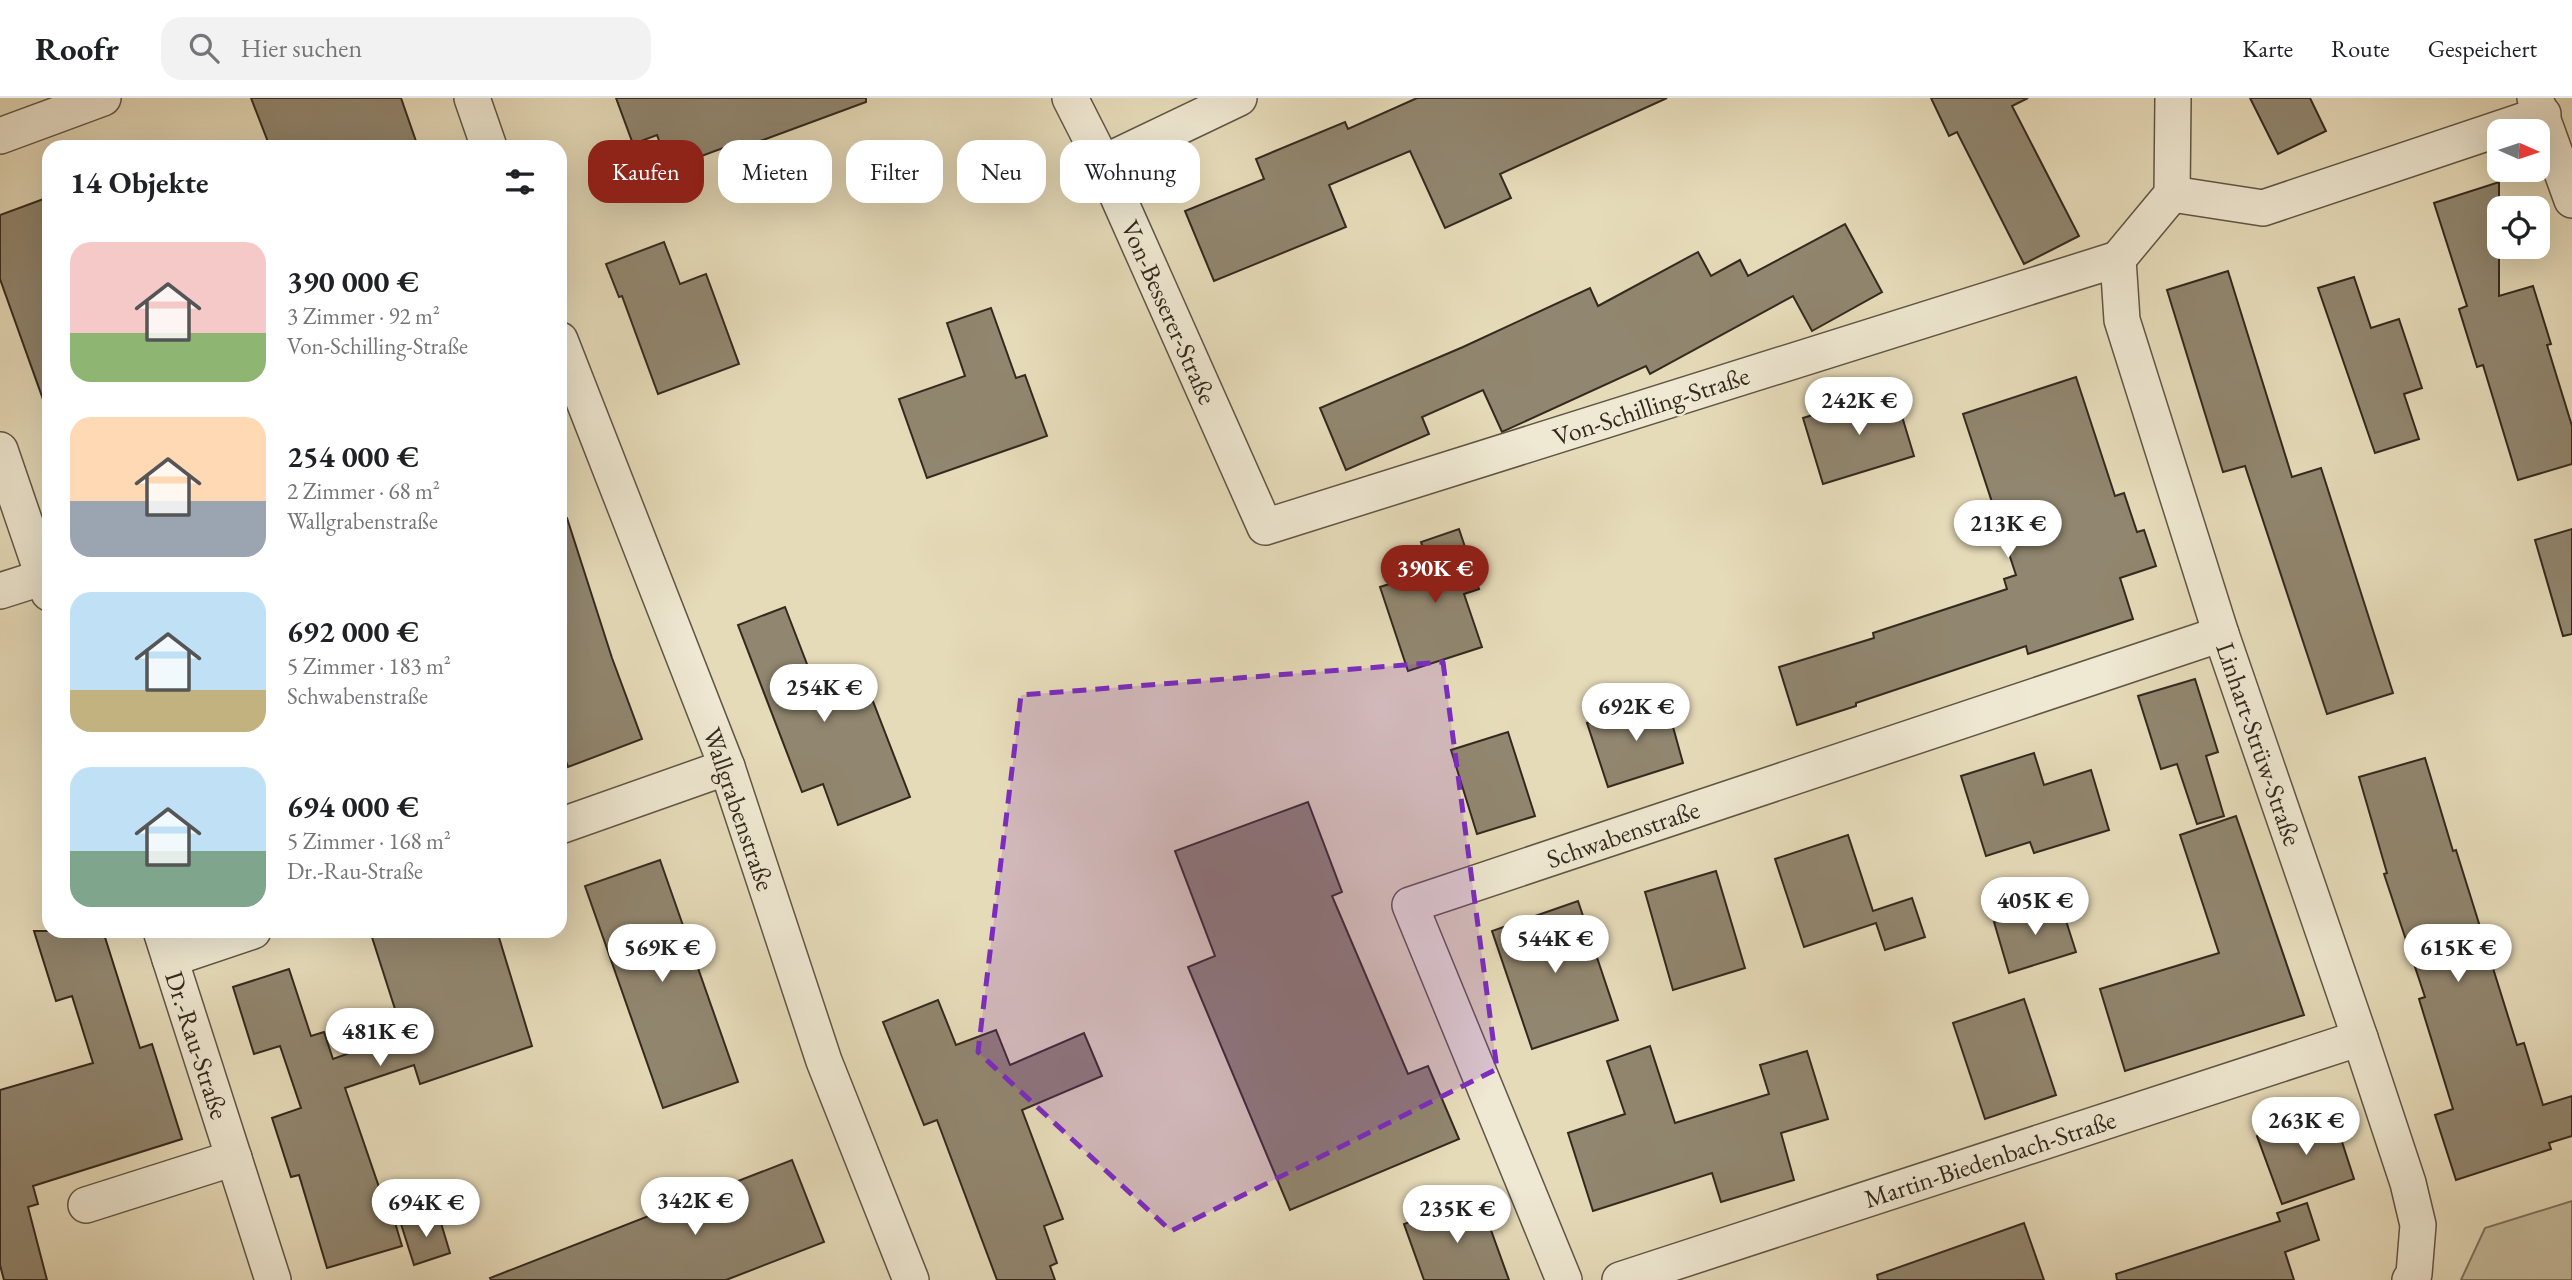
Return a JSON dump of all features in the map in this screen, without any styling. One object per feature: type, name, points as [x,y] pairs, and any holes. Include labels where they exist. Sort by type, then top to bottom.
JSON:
[{"type":"street","points":[[0,136],[103,98]]},
{"type":"street","points":[[472,98],[487,140]]},
{"type":"street","name":"Von-Besserer-Straße","points":[[1070,98],[1091,140]]},
{"type":"street","points":[[1151,140],[1238,98]]},
{"type":"street","points":[[2118,259],[2172,194],[2173,98]]},
{"type":"street","points":[[2172,194],[2263,208],[2539,106],[2572,200]]},
{"type":"street","name":"Von-Besserer-Straße","points":[[1121,203],[1265,527]]},
{"type":"street","name":"Von-Schilling-Straße","points":[[1265,527],[2118,259]]},
{"type":"street","name":"Linhart-Strüw-Straße","points":[[2118,259],[2122,320],[2221,634],[2408,1183],[2418,1226],[2414,1274],[2410,1280]]},
{"type":"street","name":"Wallgrabenstraße","points":[[567,358],[727,767],[824,1060],[911,1280]]},
{"type":"street","points":[[0,450],[42,573]]},
{"type":"street","points":[[0,591],[42,586]]},
{"type":"street","name":"Schwabenstraße","points":[[1564,1280],[1410,905],[2221,634]]},
{"type":"street","points":[[567,824],[727,767]]},
{"type":"street","points":[[165,945],[209,938]]},
{"type":"street","name":"Dr.-Rau-Straße","points":[[165,945],[273,1280]]},
{"type":"street","name":"Martin-Biedenbach-Straße","points":[[1620,1280],[2360,1038]]},
{"type":"street","points":[[86,1205],[234,1158]]},
{"type":"highlighted area","points":[[1443,662],[1497,1069],[1171,1231],[978,1052],[1021,695]]},
{"type":"shaded area","points":[[2572,1201],[2572,1280],[2461,1280],[2485,1228]]},
{"type":"building","points":[[251,98],[401,98],[416,140],[267,140]]},
{"type":"building","points":[[616,98],[866,98],[866,102],[763,140],[718,140],[718,150],[704,155],[704,140],[659,140],[657,135],[644,140],[632,140]]},
{"type":"building","points":[[1417,98],[1667,98],[1500,174],[1511,198],[1445,228],[1410,151],[1329,185],[1346,227],[1214,281],[1185,211],[1264,179],[1256,159],[1345,122],[1348,129]]},
{"type":"building","points":[[1931,98],[2028,98],[2012,106],[2079,236],[2024,264],[1957,132],[1949,136]]},
{"type":"building","points":[[2250,98],[2310,98],[2326,131],[2278,154]]},
{"type":"building","points":[[2499,182],[2499,196],[2487,196],[2487,259],[2499,259],[2499,296],[2533,286],[2551,344],[2547,345],[2572,426],[2572,464],[2518,480],[2483,365],[2477,367],[2459,309],[2467,306],[2434,203]]},
{"type":"building","points":[[42,200],[42,396],[0,279],[0,215]]},
{"type":"building","points":[[1845,224],[1882,292],[1812,331],[1793,296],[1650,374],[1646,366],[1502,432],[1483,390],[1422,417],[1429,434],[1346,470],[1320,408],[1463,347],[1590,288],[1598,306],[1698,252],[1711,276],[1740,260],[1748,276]]},
{"type":"building","points":[[664,242],[680,284],[706,274],[739,364],[658,394],[622,296],[619,297],[606,264]]},
{"type":"building","points":[[2228,271],[2292,477],[2321,468],[2393,693],[2327,714],[2245,466],[2223,472],[2167,290]]},
{"type":"building","points":[[2354,277],[2371,328],[2399,319],[2422,388],[2404,394],[2419,439],[2375,453],[2318,288]]},
{"type":"building","points":[[991,308],[1016,378],[1025,375],[1047,436],[927,478],[899,399],[965,376],[947,323]]},
{"type":"building","points":[[2076,377],[2115,496],[2124,493],[2137,532],[2144,530],[2156,566],[2120,578],[2133,619],[2028,654],[2026,646],[1797,725],[1779,667],[1874,638],[1873,633],[2007,589],[2004,579],[2016,575],[1963,414]]},
{"type":"building","points":[[1894,390],[1914,456],[1823,484],[1803,418]]},
{"type":"building","points":[[567,518],[612,658],[642,739],[568,767]]},
{"type":"building","points":[[1459,529],[1479,589],[1464,594],[1482,647],[1408,671],[1380,587],[1431,571],[1421,542]]},
{"type":"building","points":[[2572,529],[2572,634],[2563,636],[2535,540]]},
{"type":"building","points":[[785,607],[817,690],[862,673],[910,797],[838,825],[823,784],[802,792],[738,625]]},
{"type":"building","points":[[2195,679],[2218,752],[2206,756],[2224,816],[2197,824],[2177,764],[2161,769],[2138,696]]},
{"type":"building","points":[[1665,698],[1683,763],[1608,787],[1587,723]]},
{"type":"building","points":[[1508,732],[1535,816],[1477,834],[1451,750]]},
{"type":"building","points":[[2034,753],[2044,785],[2091,770],[2109,830],[2034,853],[2030,842],[1986,856],[1961,776]]},
{"type":"building","points":[[2425,758],[2517,1045],[2524,1043],[2543,1105],[2572,1096],[2572,1136],[2549,1143],[2551,1149],[2456,1180],[2435,1115],[2453,1109],[2419,999],[2425,997],[2384,874],[2387,873],[2359,777]]},
{"type":"building","points":[[1308,802],[1342,892],[1332,896],[1408,1074],[1428,1066],[1459,1139],[1290,1210],[1188,967],[1215,956],[1175,851]]},
{"type":"building","points":[[2236,816],[2304,1015],[2125,1071],[2100,989],[2219,953],[2180,835]]},
{"type":"building","points":[[1848,835],[1873,911],[1912,898],[1925,937],[1885,950],[1876,923],[1804,947],[1775,859]]},
{"type":"building","points":[[660,860],[738,1082],[663,1108],[585,886]]},
{"type":"building","points":[[1716,871],[1745,968],[1673,990],[1645,892]]},
{"type":"building","points":[[1578,901],[1618,1020],[1532,1049],[1492,931]]},
{"type":"building","points":[[2060,902],[2076,952],[2009,973],[1994,922]]},
{"type":"building","points":[[34,931],[42,931],[42,938],[105,938],[140,1048],[152,1044],[182,1139],[33,1186],[38,1204],[28,1207],[47,1280],[4,1280],[0,1265],[0,1090],[93,1063],[72,996],[56,1001]]},
{"type":"building","points":[[372,938],[499,938],[532,1046],[420,1084],[414,1065],[345,1088],[379,1187],[384,1186],[402,1246],[327,1268],[299,1175],[291,1177],[272,1118],[301,1108],[280,1046],[254,1054],[233,987],[289,969],[311,1036],[324,1032],[333,1059],[403,1034]]},
{"type":"building","points":[[2024,999],[2056,1095],[1985,1119],[1953,1023]]},
{"type":"building","points":[[938,1000],[956,1045],[996,1030],[1010,1065],[1084,1033],[1102,1076],[1022,1110],[1063,1219],[1044,1226],[1057,1263],[1050,1266],[1055,1280],[997,1280],[937,1120],[924,1125],[883,1022]]},
{"type":"building","points":[[1650,1046],[1675,1123],[1769,1094],[1760,1065],[1807,1051],[1828,1119],[1781,1133],[1794,1180],[1721,1202],[1712,1173],[1593,1211],[1568,1133],[1625,1114],[1607,1061]]},
{"type":"building","points":[[2332,1111],[2354,1179],[2282,1204],[2257,1136]]},
{"type":"building","points":[[792,1160],[824,1242],[726,1280],[490,1278]]},
{"type":"building","points":[[1479,1197],[1509,1280],[1424,1280],[1404,1224]]},
{"type":"building","points":[[2307,1203],[2319,1240],[2285,1252],[2294,1280],[2117,1280],[2116,1274],[2280,1221],[2277,1213]]},
{"type":"building","points":[[438,1213],[450,1253],[414,1265],[401,1224]]},
{"type":"building","points":[[2024,1223],[2044,1280],[1878,1280],[1877,1275]]}]
